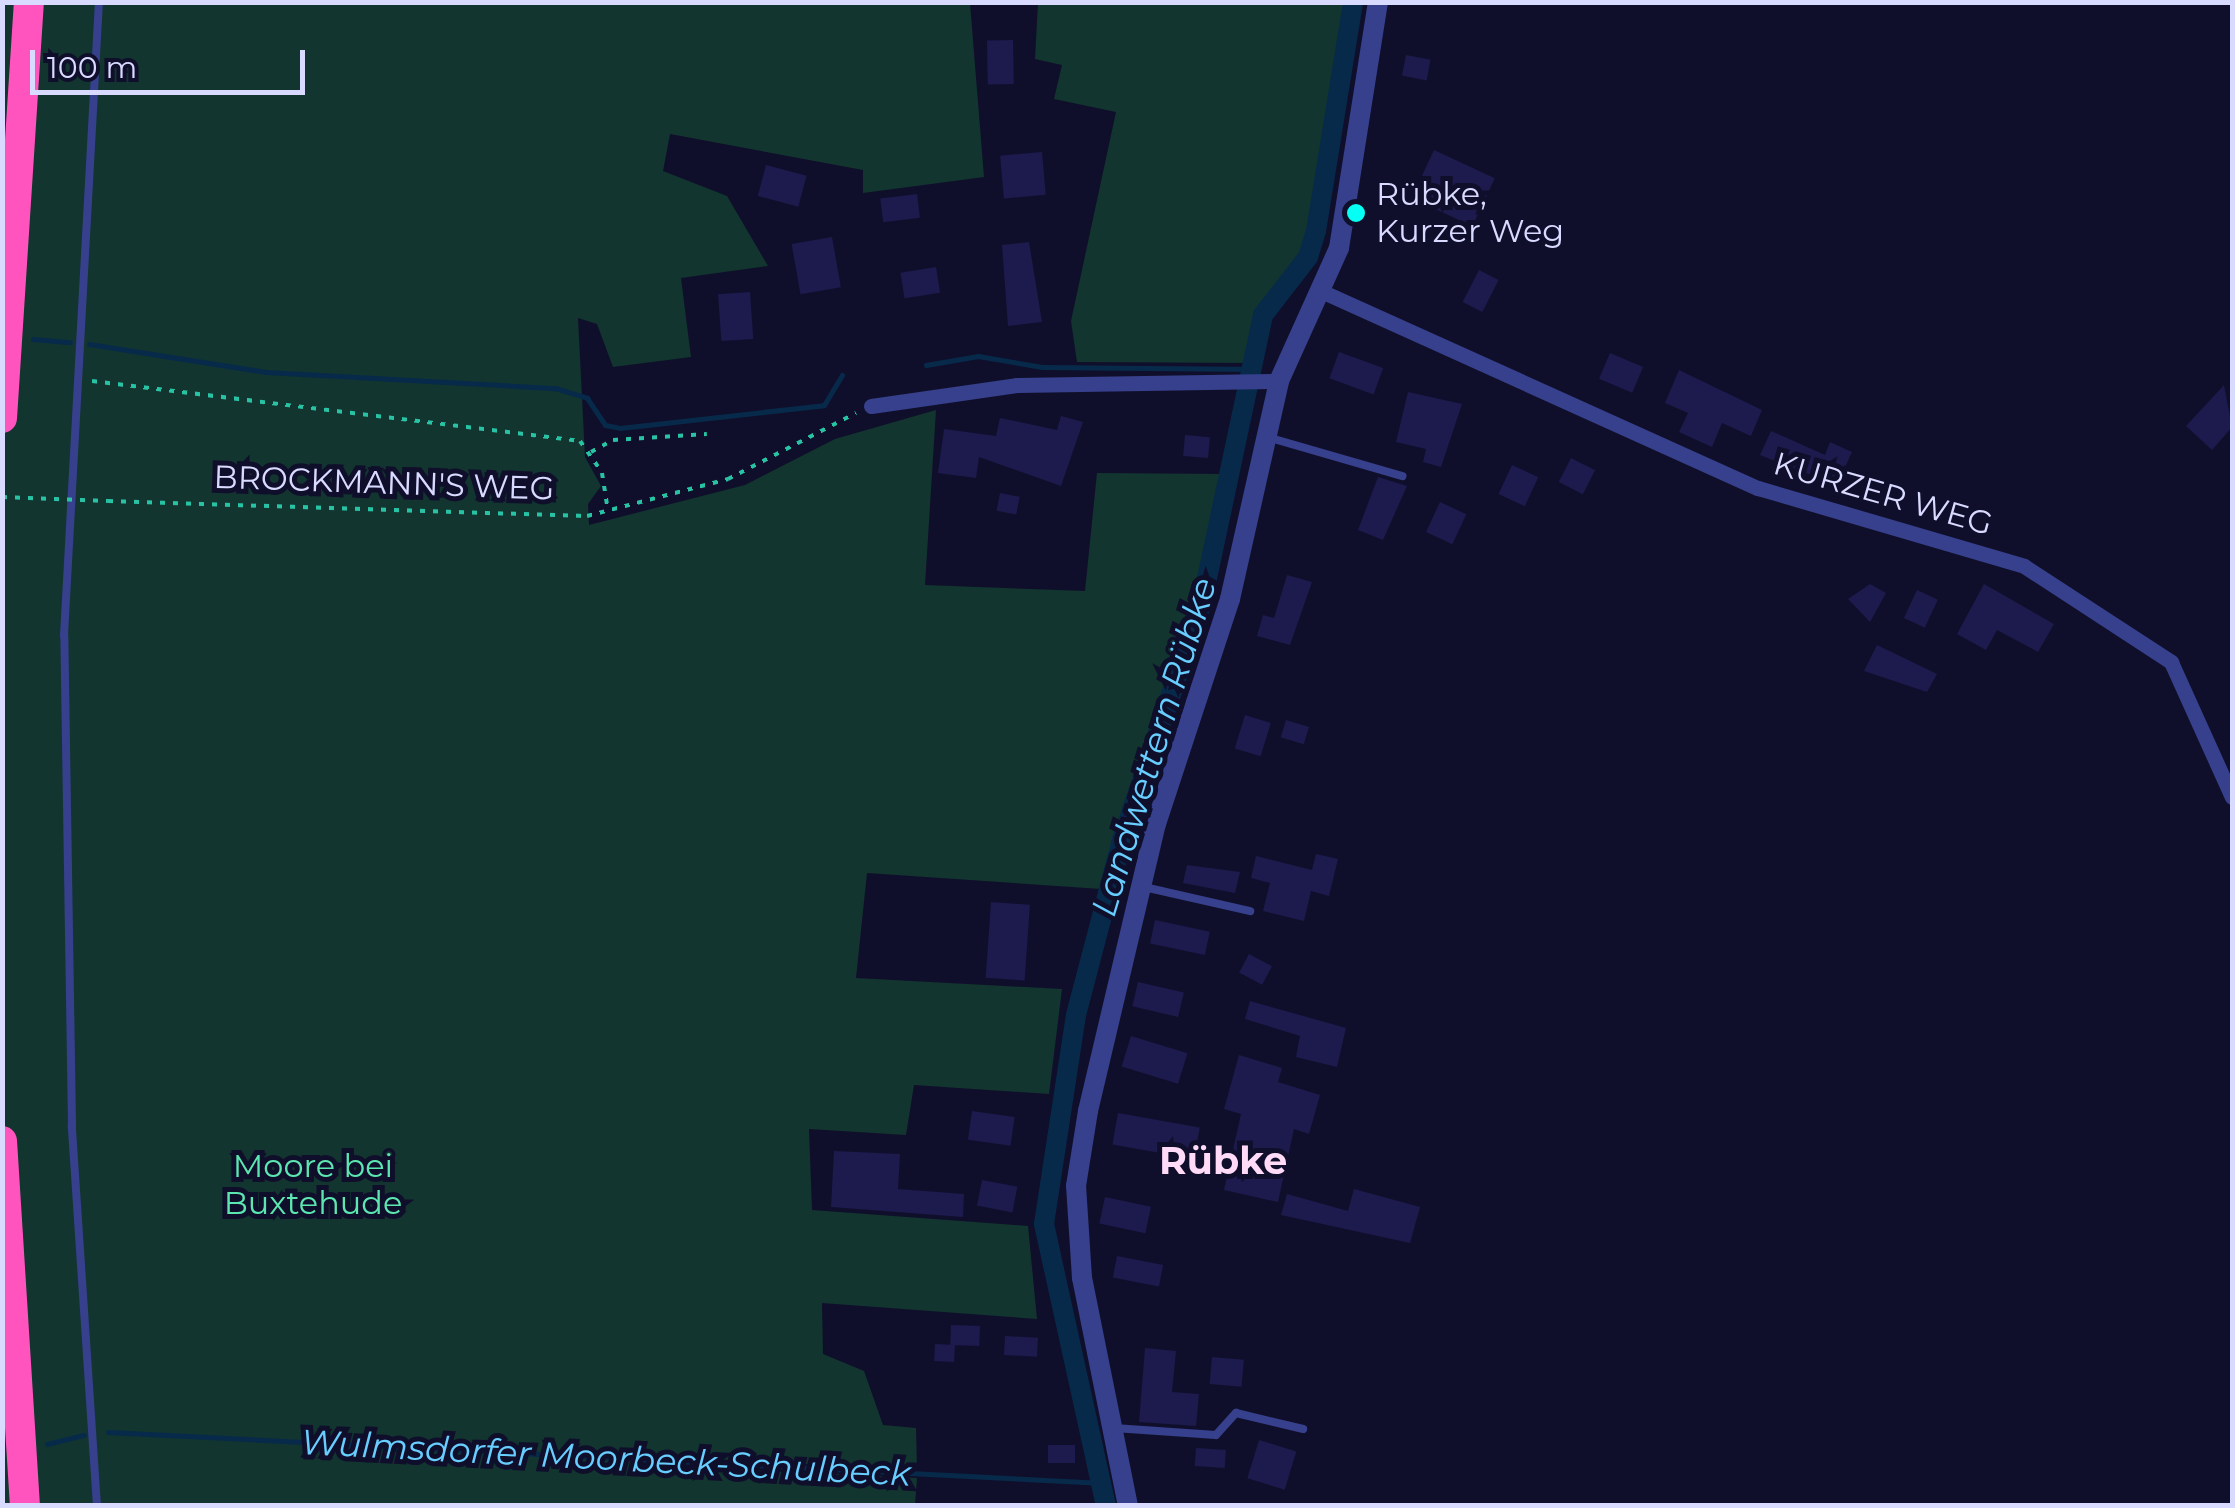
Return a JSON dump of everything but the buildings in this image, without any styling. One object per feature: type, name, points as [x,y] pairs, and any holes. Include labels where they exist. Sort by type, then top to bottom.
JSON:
[{"type":"highway","points":[[2,418],[29,2]]},
{"type":"highway","points":[[2,1140],[25,1506]]},
{"type":"street","points":[[1128,1506],[1082,1278],[1076,1186],[1140,886],[1230,599],[1266,437],[1272,381],[1322,291],[1341,236],[1378,2]]},
{"type":"street","name":"KURZER WEG","points":[[1322,291],[1758,488],[2024,566],[2171,662],[2232,797]]},
{"type":"street","points":[[872,406],[1017,385],[1272,381]]},
{"type":"lane","points":[[96,1506],[72,1125],[64,783],[78,379],[99,2]]},
{"type":"lane","points":[[1266,437],[1402,476]]},
{"type":"lane","points":[[1140,886],[1250,911]]},
{"type":"lane","points":[[1114,1428],[1216,1436],[1236,1413],[1304,1429]]},
{"type":"path","points":[[78,379],[580,441],[591,452],[608,511]]},
{"type":"path","name":"BROCKMANN'S WEG","points":[[2,496],[486,519],[608,511],[728,479],[872,406]]},
{"type":"path","points":[[591,452],[613,440],[707,434]]},
{"type":"green space","name":"Moore bei Buxtehude","points":[[3,3],[970,3],[984,177],[863,193],[863,170],[670,134],[663,171],[727,196],[768,266],[681,278],[691,357],[613,367],[597,324],[578,318],[585,457],[601,486],[588,504],[589,525],[745,485],[835,439],[936,410],[925,585],[1085,591],[1097,473],[1225,474],[1162,717],[1101,889],[867,873],[856,978],[1062,989],[1049,1094],[914,1085],[906,1135],[809,1129],[812,1210],[1028,1226],[1037,1319],[822,1303],[823,1354],[864,1371],[883,1425],[916,1428],[917,1470],[638,1455],[639,1465],[917,1478],[915,1505],[3,1506]]},
{"type":"green space","points":[[1038,3],[1345,3],[1311,230],[1304,254],[1259,310],[1251,363],[1077,362],[1071,321],[1116,112],[1054,99],[1062,65],[1035,59]]},
{"type":"waterway","name":"Landwettern Rübke","points":[[1106,1506],[1044,1224],[1076,1015],[1122,840],[1202,602],[1263,315],[1308,257],[1316,231],[1353,2]]},
{"type":"waterway","points":[[33,339],[70,342]]},
{"type":"waterway","points":[[89,344],[266,372],[555,388],[587,398],[605,425],[620,428],[824,405],[842,375]]},
{"type":"waterway","points":[[926,365],[978,356],[1042,367],[1257,369]]},
{"type":"waterway","name":"Wulmsdorfer Moorbeck-Schulbeck","points":[[108,1432],[1103,1483]]},
{"type":"waterway","name":"Wulmsdorfer Moorbeck-Schulbeck","points":[[47,1444],[84,1435]]},
{"type":"place","name":"Rübke, Kurzer Weg","points":[[1356,213]]},
{"type":"district","name":"Rübke","points":[[1223,1161]]}]
